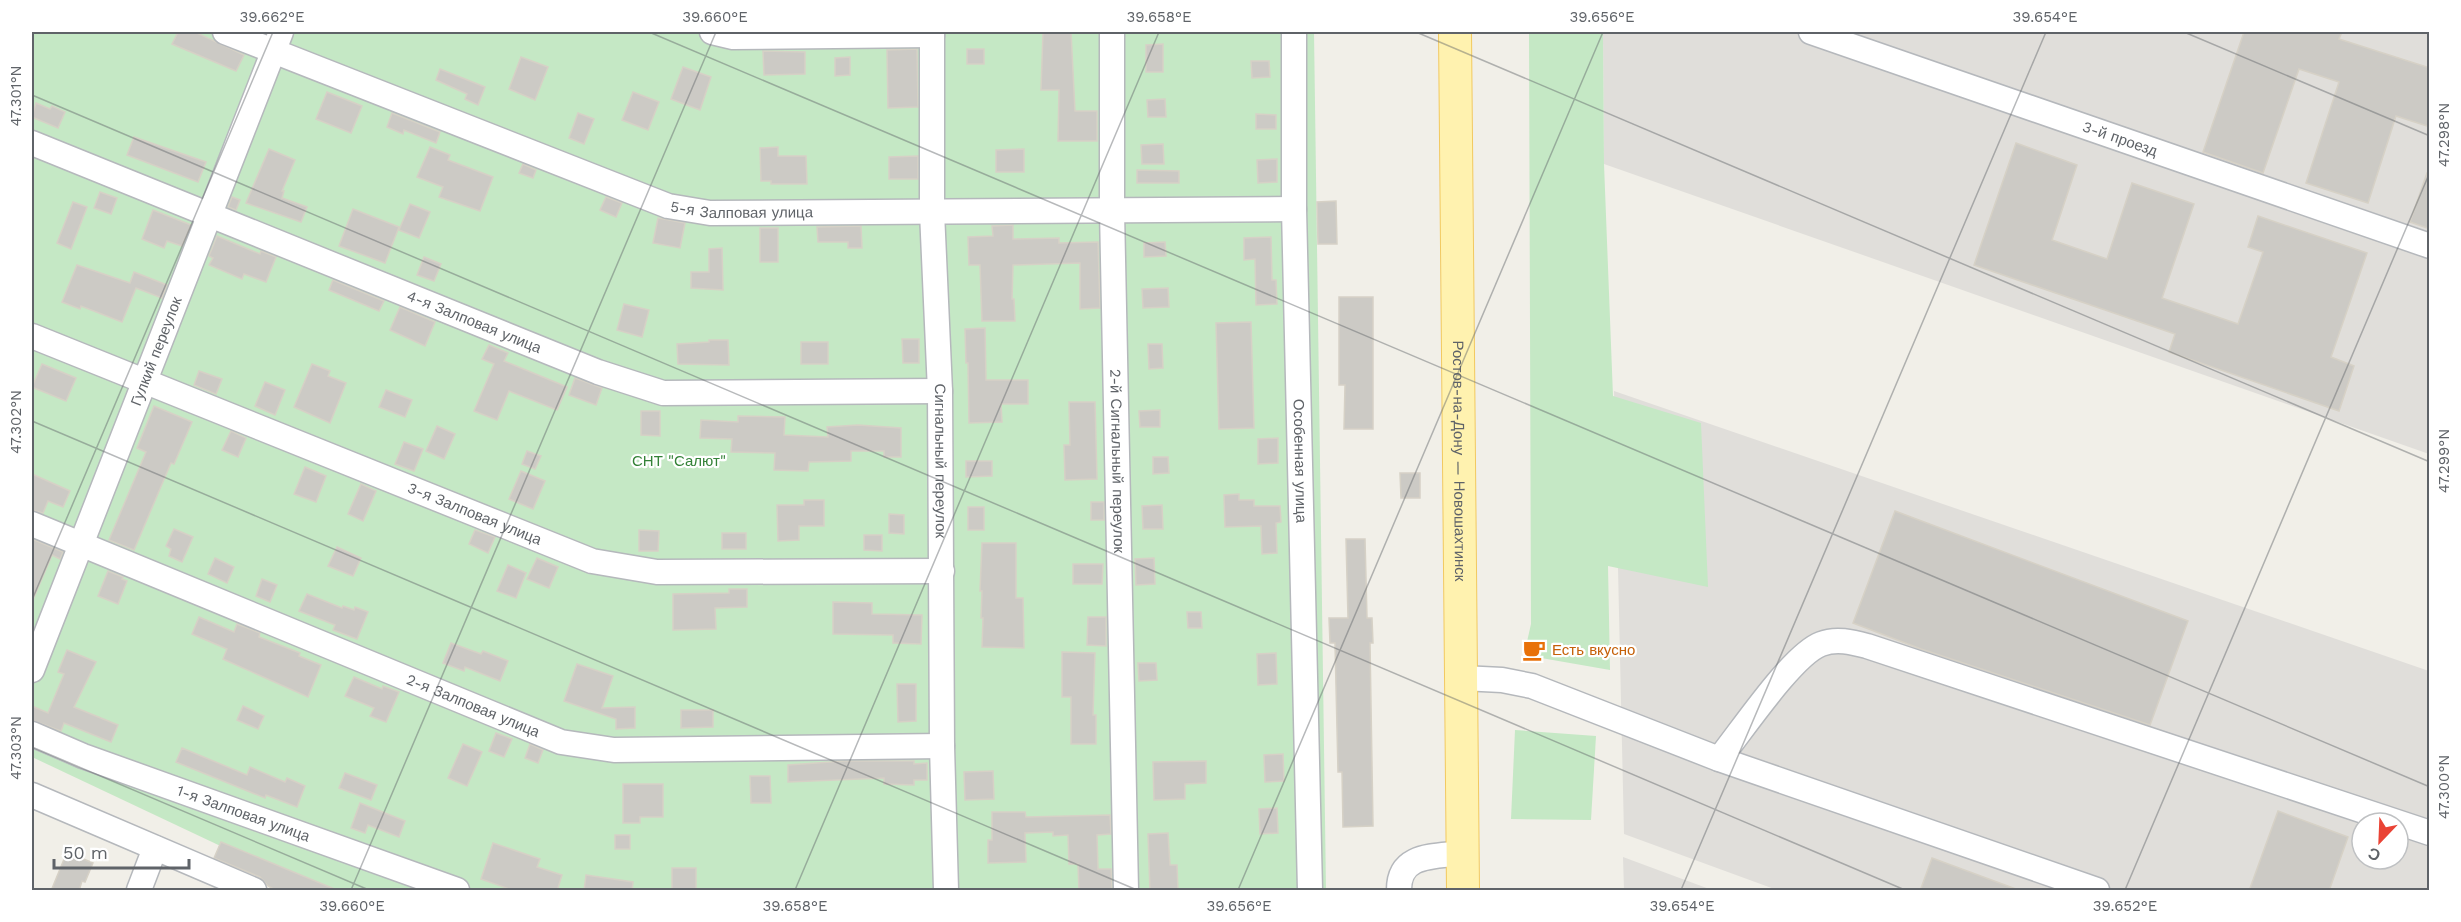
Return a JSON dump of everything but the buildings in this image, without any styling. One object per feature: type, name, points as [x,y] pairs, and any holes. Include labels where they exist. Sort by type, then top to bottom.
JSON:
[{"type":"main road","name":"Ростов-на-Дону — Новошахтинск","points":[[1455,32],[1463,891]]},
{"type":"street","name":"5-я Залповая улица","points":[[225,32],[277,42],[668,206],[710,213],[1294,208]]},
{"type":"street","points":[[712,32],[733,37],[932,33]]},
{"type":"street","name":"2-й Сигнальный переулок","points":[[1112,32],[1112,211],[1126,891]]},
{"type":"street","name":"Особенная улица","points":[[1294,32],[1294,208],[1310,891]]},
{"type":"street","name":"3-й проезд","points":[[1811,32],[2430,246]]},
{"type":"street","name":"Сигнальный переулок","points":[[932,33],[932,212],[940,391],[942,746],[946,891]]},
{"type":"street","name":"Гулкий переулок","points":[[32,670],[277,42]]},
{"type":"street","name":"4-я Залповая улица","points":[[32,143],[598,372],[663,393],[940,391]]},
{"type":"street","name":"3-я Залповая улица","points":[[32,336],[592,561],[657,572],[942,571]]},
{"type":"street","name":"2-я Залповая улица","points":[[32,524],[561,742],[614,750],[942,746]]},
{"type":"street","points":[[1719,759],[1798,658],[1821,644],[1844,640],[2430,833]]},
{"type":"street","points":[[1462,678],[1502,680],[1532,686],[1719,759],[2097,891]]},
{"type":"street","name":"1-я Залповая улица","points":[[32,734],[94,760],[457,891]]},
{"type":"street","points":[[39,798],[254,891]]},
{"type":"street","points":[[139,891],[155,848]]},
{"type":"street","points":[[1399,891],[1399,880],[1403,869],[1413,861],[1462,853]]},
{"type":"shaded area","points":[[1603,32],[2429,32],[2429,454],[1604,164]]},
{"type":"shaded area","points":[[1614,391],[2429,671],[2429,890],[1777,890],[1624,834]]},
{"type":"shaded area","points":[[1623,857],[1712,890],[1624,890]]},
{"type":"green space","name":"СНТ \"Салют\"","points":[[32,32],[1314,32],[1326,890],[314,890],[32,757]]},
{"type":"green space","points":[[1529,32],[1603,32],[1604,164],[1613,396],[1701,423],[1708,587],[1608,566],[1610,670],[1524,655],[1531,624]]},
{"type":"green space","points":[[1515,730],[1596,736],[1591,820],[1511,819]]},
{"type":"place","name":"Есть вкусно","points":[[1534,650]]}]
